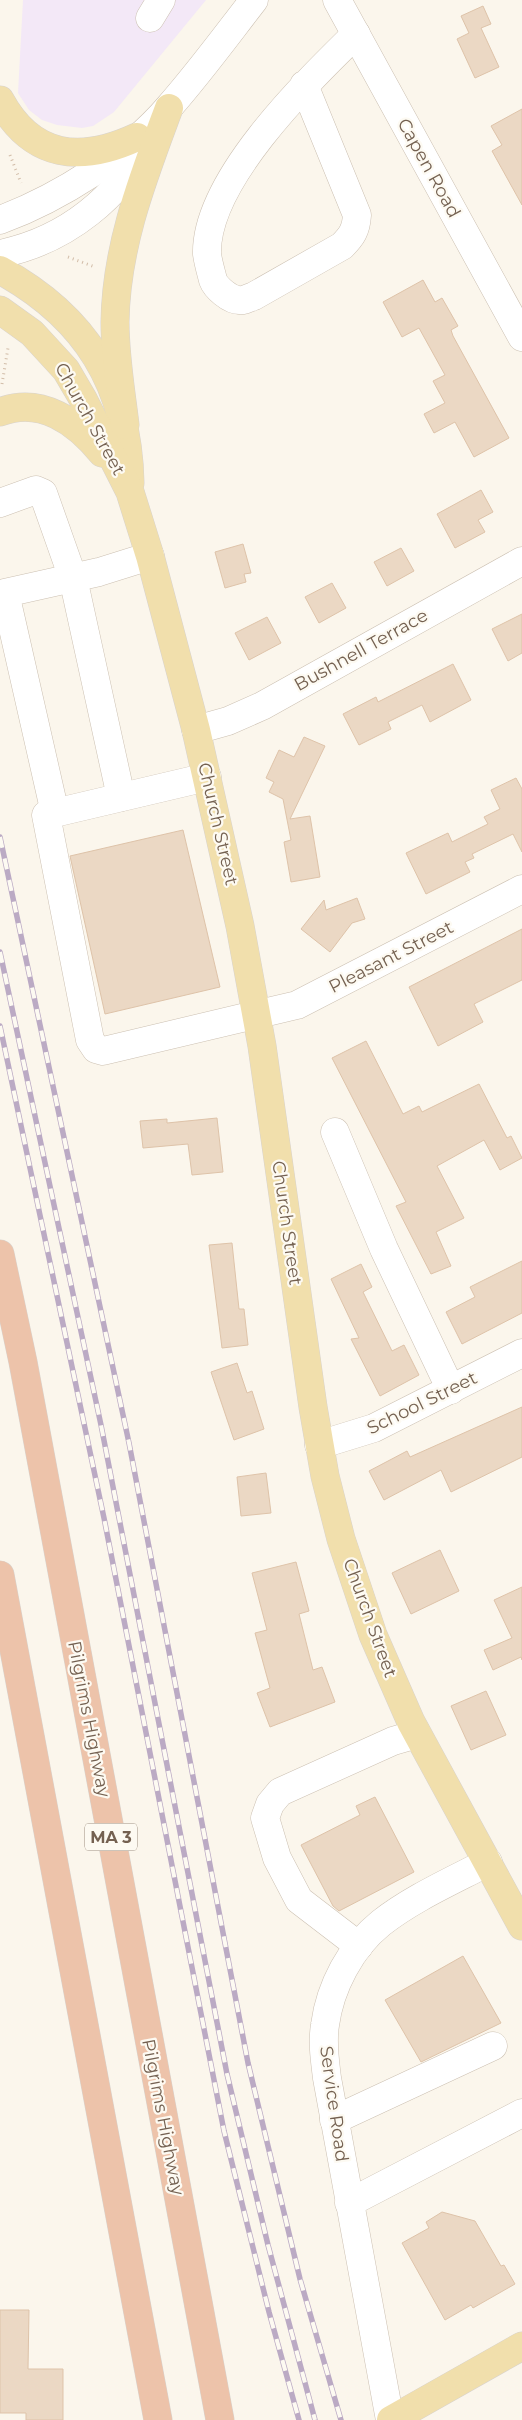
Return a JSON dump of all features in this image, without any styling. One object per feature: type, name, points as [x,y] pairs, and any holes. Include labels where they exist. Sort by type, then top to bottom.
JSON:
[{"type":"highway","name":"Pilgrims Highway","points":[[0,1254],[25,1372],[220,2420]]},
{"type":"highway","points":[[0,1575],[158,2420]]},
{"type":"main road","points":[[0,100],[14,122],[25,133],[61,152],[76,154],[106,150],[138,137]]},
{"type":"main road","points":[[125,425],[115,339],[121,262],[134,204],[169,108]]},
{"type":"main road","name":"Church Street","points":[[0,270],[46,299],[83,339],[105,371],[119,404],[125,425],[130,492]]},
{"type":"main road","name":"Church Street","points":[[0,310],[32,333],[66,370],[83,399],[130,492],[150,556],[196,730],[240,926],[257,1014],[319,1445],[339,1531],[361,1601],[385,1663],[417,1734],[522,1926]]},
{"type":"main road","points":[[0,412],[21,407],[34,407],[61,416],[96,445],[130,492]]},
{"type":"main road","points":[[390,2420],[522,2346]]},
{"type":"street","points":[[0,254],[43,241],[75,224],[93,211],[129,174],[169,108],[254,0]]},
{"type":"street","name":"Capen Road","points":[[337,0],[522,337]]},
{"type":"street","points":[[304,85],[357,215],[356,227],[352,237],[342,246],[254,296],[239,300],[227,296],[214,283],[207,254],[210,234],[222,196],[236,170],[304,85],[356,34]]},
{"type":"street","points":[[0,220],[50,197],[93,170],[138,137],[169,108]]},
{"type":"street","points":[[0,503],[36,490],[43,493],[73,578],[121,797]]},
{"type":"street","points":[[150,556],[73,578],[3,582],[56,813],[207,777]]},
{"type":"street","name":"Bushnell Terrace","points":[[196,730],[228,721],[262,706],[522,561]]},
{"type":"street","name":"Pleasant Street","points":[[56,813],[46,815],[90,1040],[96,1049],[103,1051],[224,1020],[284,1009],[307,1000],[522,889]]},
{"type":"street","points":[[335,1132],[384,1249],[451,1390]]},
{"type":"street","name":"School Street","points":[[319,1445],[374,1428],[522,1353]]},
{"type":"street","points":[[359,1946],[299,1900],[277,1858],[265,1818],[270,1804],[280,1792],[393,1741],[417,1734]]},
{"type":"street","name":"Service Road","points":[[390,2420],[334,2120],[326,2070],[325,2026],[336,1985],[359,1946],[380,1924],[393,1914],[488,1862]]},
{"type":"street","points":[[334,2120],[493,2046]]},
{"type":"street","points":[[350,2203],[522,2113]]},
{"type":"path","points":[[7,149],[24,190]]},
{"type":"path","points":[[64,256],[97,268]]},
{"type":"path","points":[[1,392],[10,341]]},
{"type":"shaded area","points":[[23,0],[206,0],[114,112],[93,126],[82,128],[57,125],[42,120],[29,110],[18,93]]},
{"type":"building","points":[[483,6],[491,24],[481,28],[499,67],[475,78],[457,39],[469,33],[461,16]]},
{"type":"building","points":[[522,109],[522,205],[492,151],[502,145],[491,126]]},
{"type":"building","points":[[423,280],[435,302],[442,298],[458,326],[451,330],[453,336],[509,438],[474,457],[455,422],[434,433],[424,414],[445,403],[433,381],[445,375],[419,328],[402,337],[383,302]]},
{"type":"building","points":[[481,490],[493,512],[478,520],[485,532],[455,548],[437,514]]},
{"type":"building","points":[[243,544],[251,573],[244,574],[246,582],[225,588],[215,552]]},
{"type":"building","points":[[401,548],[414,571],[387,586],[374,562]]},
{"type":"building","points":[[332,583],[346,608],[319,623],[305,597]]},
{"type":"building","points":[[522,614],[522,653],[508,661],[492,629]]},
{"type":"building","points":[[267,617],[281,643],[249,660],[235,633]]},
{"type":"building","points":[[453,664],[471,700],[430,722],[422,705],[388,722],[391,729],[359,745],[343,714],[376,697],[378,702]]},
{"type":"building","points":[[304,737],[325,746],[290,819],[310,816],[320,877],[291,882],[284,842],[291,840],[283,799],[269,792],[274,782],[266,778],[279,750],[294,757]]},
{"type":"building","points":[[516,778],[522,789],[522,852],[513,834],[472,854],[474,858],[465,862],[470,872],[426,894],[406,853],[448,833],[452,842],[488,824],[484,817],[500,809],[491,790]]},
{"type":"building","points":[[183,830],[220,987],[105,1014],[70,856]]},
{"type":"building","points":[[357,898],[365,919],[352,923],[330,952],[301,929],[324,900],[326,910]]},
{"type":"building","points":[[522,929],[522,980],[474,1004],[483,1022],[438,1046],[409,987]]},
{"type":"building","points":[[366,1041],[403,1114],[419,1106],[422,1112],[479,1084],[507,1138],[511,1136],[522,1158],[500,1170],[484,1140],[437,1166],[464,1218],[436,1232],[451,1266],[431,1274],[396,1206],[406,1202],[332,1058]]},
{"type":"building","points":[[217,1118],[223,1172],[192,1175],[188,1144],[143,1148],[140,1121],[167,1119],[167,1123]]},
{"type":"building","points":[[232,1243],[239,1309],[244,1309],[248,1345],[222,1348],[209,1245]]},
{"type":"building","points":[[522,1261],[522,1313],[462,1344],[446,1312],[475,1297],[470,1287]]},
{"type":"building","points":[[361,1264],[372,1287],[363,1292],[392,1351],[404,1345],[419,1375],[380,1396],[351,1339],[359,1338],[331,1279]]},
{"type":"building","points":[[237,1363],[247,1393],[252,1391],[264,1429],[234,1440],[211,1372]]},
{"type":"building","points":[[522,1407],[522,1457],[451,1492],[441,1470],[384,1500],[369,1471],[407,1451],[410,1457]]},
{"type":"building","points":[[266,1473],[271,1513],[241,1516],[237,1477]]},
{"type":"building","points":[[440,1550],[459,1591],[411,1614],[392,1573]]},
{"type":"building","points":[[296,1562],[309,1611],[299,1614],[313,1670],[322,1667],[335,1702],[270,1727],[257,1693],[270,1688],[255,1633],[267,1630],[252,1573]]},
{"type":"building","points":[[522,1587],[522,1660],[521,1657],[493,1670],[484,1650],[512,1638],[494,1600]]},
{"type":"building","points":[[486,1691],[506,1735],[471,1750],[451,1706]]},
{"type":"building","points":[[375,1797],[414,1872],[339,1911],[333,1906],[301,1845],[360,1815],[356,1806]]},
{"type":"building","points":[[463,1956],[501,2023],[421,2062],[385,2000]]},
{"type":"building","points":[[442,2212],[475,2221],[501,2266],[504,2265],[515,2284],[473,2308],[471,2305],[445,2320],[402,2243],[429,2228],[426,2222]]},
{"type":"building","points":[[0,2310],[29,2310],[28,2369],[63,2369],[63,2420],[26,2420],[26,2413],[0,2413]]},
{"type":"railway","points":[[0,837],[129,1443],[248,2063],[300,2279],[341,2420]]},
{"type":"railway","points":[[0,952],[101,1425],[227,2074],[268,2245],[315,2420]]},
{"type":"railway","points":[[0,1026],[104,1518],[224,2131],[269,2312],[299,2420]]}]
